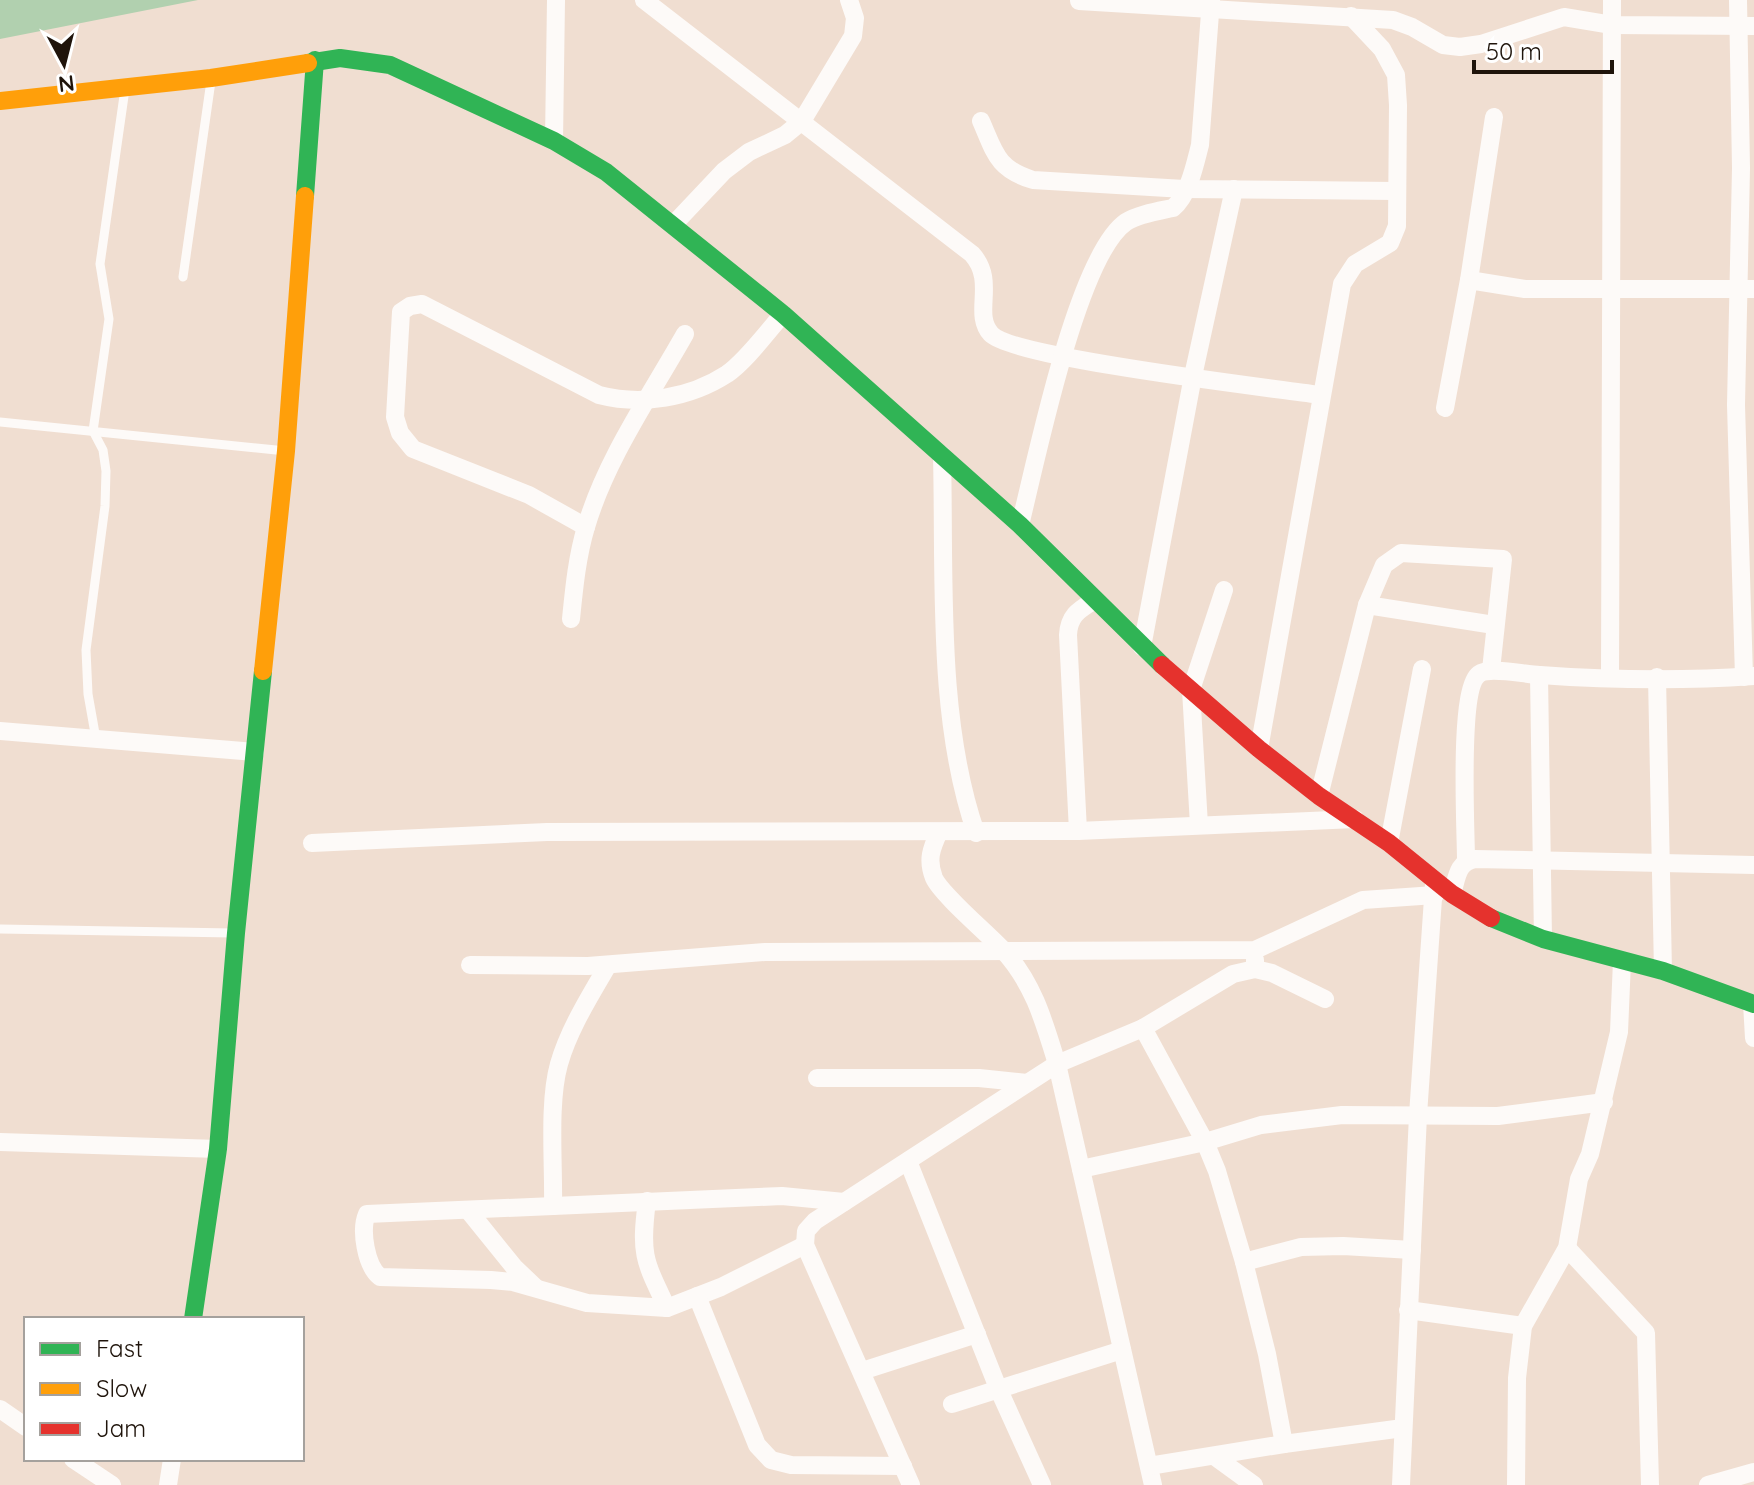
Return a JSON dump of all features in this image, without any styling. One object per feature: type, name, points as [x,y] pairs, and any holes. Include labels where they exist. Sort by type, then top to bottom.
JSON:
[{"type":"street","points":[[554,141],[556,0]]},
{"type":"street","points":[[644,0],[972,254],[981,264],[985,280],[984,317],[990,333],[1003,343],[1063,357],[1320,395]]},
{"type":"street","points":[[673,225],[724,171],[749,152],[785,135],[802,121],[853,36],[855,18],[849,0]]},
{"type":"street","points":[[1610,677],[1612,0]]},
{"type":"street","points":[[1466,860],[1464,752],[1472,685],[1479,674],[1491,670],[1610,677],[1749,676],[1736,405],[1746,289],[1741,168],[1746,26],[1738,0]]},
{"type":"street","points":[[1079,1],[1308,7],[1393,20],[1443,45],[1460,47],[1481,44],[1564,17],[1612,25],[1746,26]]},
{"type":"street","points":[[1020,525],[1063,357],[1085,288],[1111,239],[1127,222],[1173,208],[1179,203],[1200,145],[1211,4]]},
{"type":"street","points":[[1259,749],[1342,284],[1355,264],[1390,243],[1397,226],[1396,75],[1382,49],[1351,16]]},
{"type":"street","points":[[0,101],[211,78],[340,58],[390,65],[554,141],[606,172],[783,314],[1020,525],[1142,647],[1191,690],[1319,796],[1389,843],[1440,889],[1497,922],[1543,939],[1663,971],[1753,1004],[1754,1038]]},
{"type":"street","points":[[193,1317],[218,1149],[236,933],[286,451],[315,60]]},
{"type":"street","points":[[1445,408],[1469,280],[1494,117]]},
{"type":"street","points":[[981,121],[1000,164],[1014,175],[1033,180],[1184,189],[1396,191]]},
{"type":"street","points":[[1142,647],[1193,376],[1234,189]]},
{"type":"street","points":[[1469,280],[1525,289],[1746,289]]},
{"type":"street","points":[[586,527],[529,495],[413,449],[400,433],[395,417],[401,312],[410,306],[422,304],[599,395],[621,401],[647,400],[692,391],[729,373],[783,314]]},
{"type":"street","points":[[571,619],[577,567],[586,527],[603,481],[685,334]]},
{"type":"street","points":[[942,455],[952,728],[959,776],[976,833]]},
{"type":"street","points":[[1319,796],[1367,605],[1384,565],[1401,553],[1503,559],[1491,670]]},
{"type":"street","points":[[1199,825],[1191,690],[1224,590]]},
{"type":"street","points":[[1078,831],[1068,635],[1069,622],[1076,612],[1095,600]]},
{"type":"street","points":[[1367,605],[1494,625]]},
{"type":"street","points":[[1389,843],[1422,669]]},
{"type":"street","points":[[1539,675],[1543,939]]},
{"type":"street","points":[[1657,677],[1663,971]]},
{"type":"street","points":[[0,731],[255,752]]},
{"type":"street","points":[[312,843],[547,832],[1078,831],[1355,819]]},
{"type":"street","points":[[939,832],[930,849],[929,861],[937,883],[1005,952],[1037,1000],[1057,1064],[1150,1479],[1214,1456],[1403,1428]]},
{"type":"street","points":[[1401,1485],[1418,1115],[1440,889],[1466,860],[1754,865]]},
{"type":"street","points":[[470,965],[608,965],[765,952],[1005,952],[1121,948],[1255,950],[1363,900],[1440,889]]},
{"type":"street","points":[[1255,950],[1255,969]]},
{"type":"street","points":[[1516,1485],[1517,1378],[1523,1326],[1567,1248],[1579,1179],[1590,1154],[1619,1032],[1622,961]]},
{"type":"street","points":[[553,1206],[554,1094],[558,1067],[567,1040],[608,965]]},
{"type":"street","points":[[911,1485],[805,1245],[806,1231],[815,1221],[1057,1064],[1143,1028],[1233,974],[1255,969],[1272,973],[1325,999]]},
{"type":"street","points":[[1143,1028],[1205,1142],[1222,1185],[1267,1354],[1284,1444]]},
{"type":"street","points":[[817,1078],[979,1078],[1027,1083]]},
{"type":"street","points":[[1081,1169],[1205,1142],[1274,1123],[1342,1115],[1498,1116],[1604,1102]]},
{"type":"street","points":[[0,1142],[218,1149]]},
{"type":"street","points":[[908,1161],[998,1388],[1042,1485]]},
{"type":"street","points":[[805,1245],[756,1271],[667,1308],[587,1303],[513,1282],[380,1277],[373,1272],[363,1232],[367,1214],[782,1196],[844,1202]]},
{"type":"street","points":[[647,1201],[643,1256],[667,1308]]},
{"type":"street","points":[[468,1210],[514,1267],[540,1292]]},
{"type":"street","points":[[1244,1262],[1301,1247],[1412,1250]]},
{"type":"street","points":[[1567,1248],[1646,1333],[1650,1485]]},
{"type":"street","points":[[697,1296],[757,1445],[771,1460],[791,1465],[903,1466]]},
{"type":"street","points":[[1408,1310],[1523,1326]]},
{"type":"street","points":[[862,1371],[977,1334]]},
{"type":"street","points":[[952,1404],[1122,1350]]},
{"type":"street","points":[[0,1409],[24,1426]]},
{"type":"street","points":[[1214,1456],[1254,1485]]},
{"type":"street","points":[[76,1461],[112,1485]]},
{"type":"street","points":[[168,1485],[172,1461]]},
{"type":"street","points":[[1714,1484],[1754,1472]]},
{"type":"lane","points":[[183,277],[211,78]]},
{"type":"lane","points":[[96,739],[88,694],[86,650],[105,506],[103,450],[93,431],[109,319],[100,264],[126,86]]},
{"type":"lane","points":[[0,422],[286,451]]},
{"type":"lane","points":[[0,929],[236,933]]},
{"type":"green space","points":[[0,0],[198,0],[0,39]]},
{"type":"traffic: fast","points":[[308,63],[340,58],[390,65],[554,141],[606,172],[783,314],[1020,525],[1162,665]]},
{"type":"traffic: fast","points":[[305,196],[315,60]]},
{"type":"traffic: fast","points":[[193,1317],[218,1149],[263,671]]},
{"type":"traffic: fast","points":[[1491,918],[1543,939],[1663,971],[1754,1004]]},
{"type":"traffic: slow","points":[[0,101],[211,78],[308,63]]},
{"type":"traffic: slow","points":[[263,671],[286,451],[305,196]]},
{"type":"traffic: jam","points":[[1162,665],[1319,796],[1389,843],[1452,894],[1491,918]]}]
